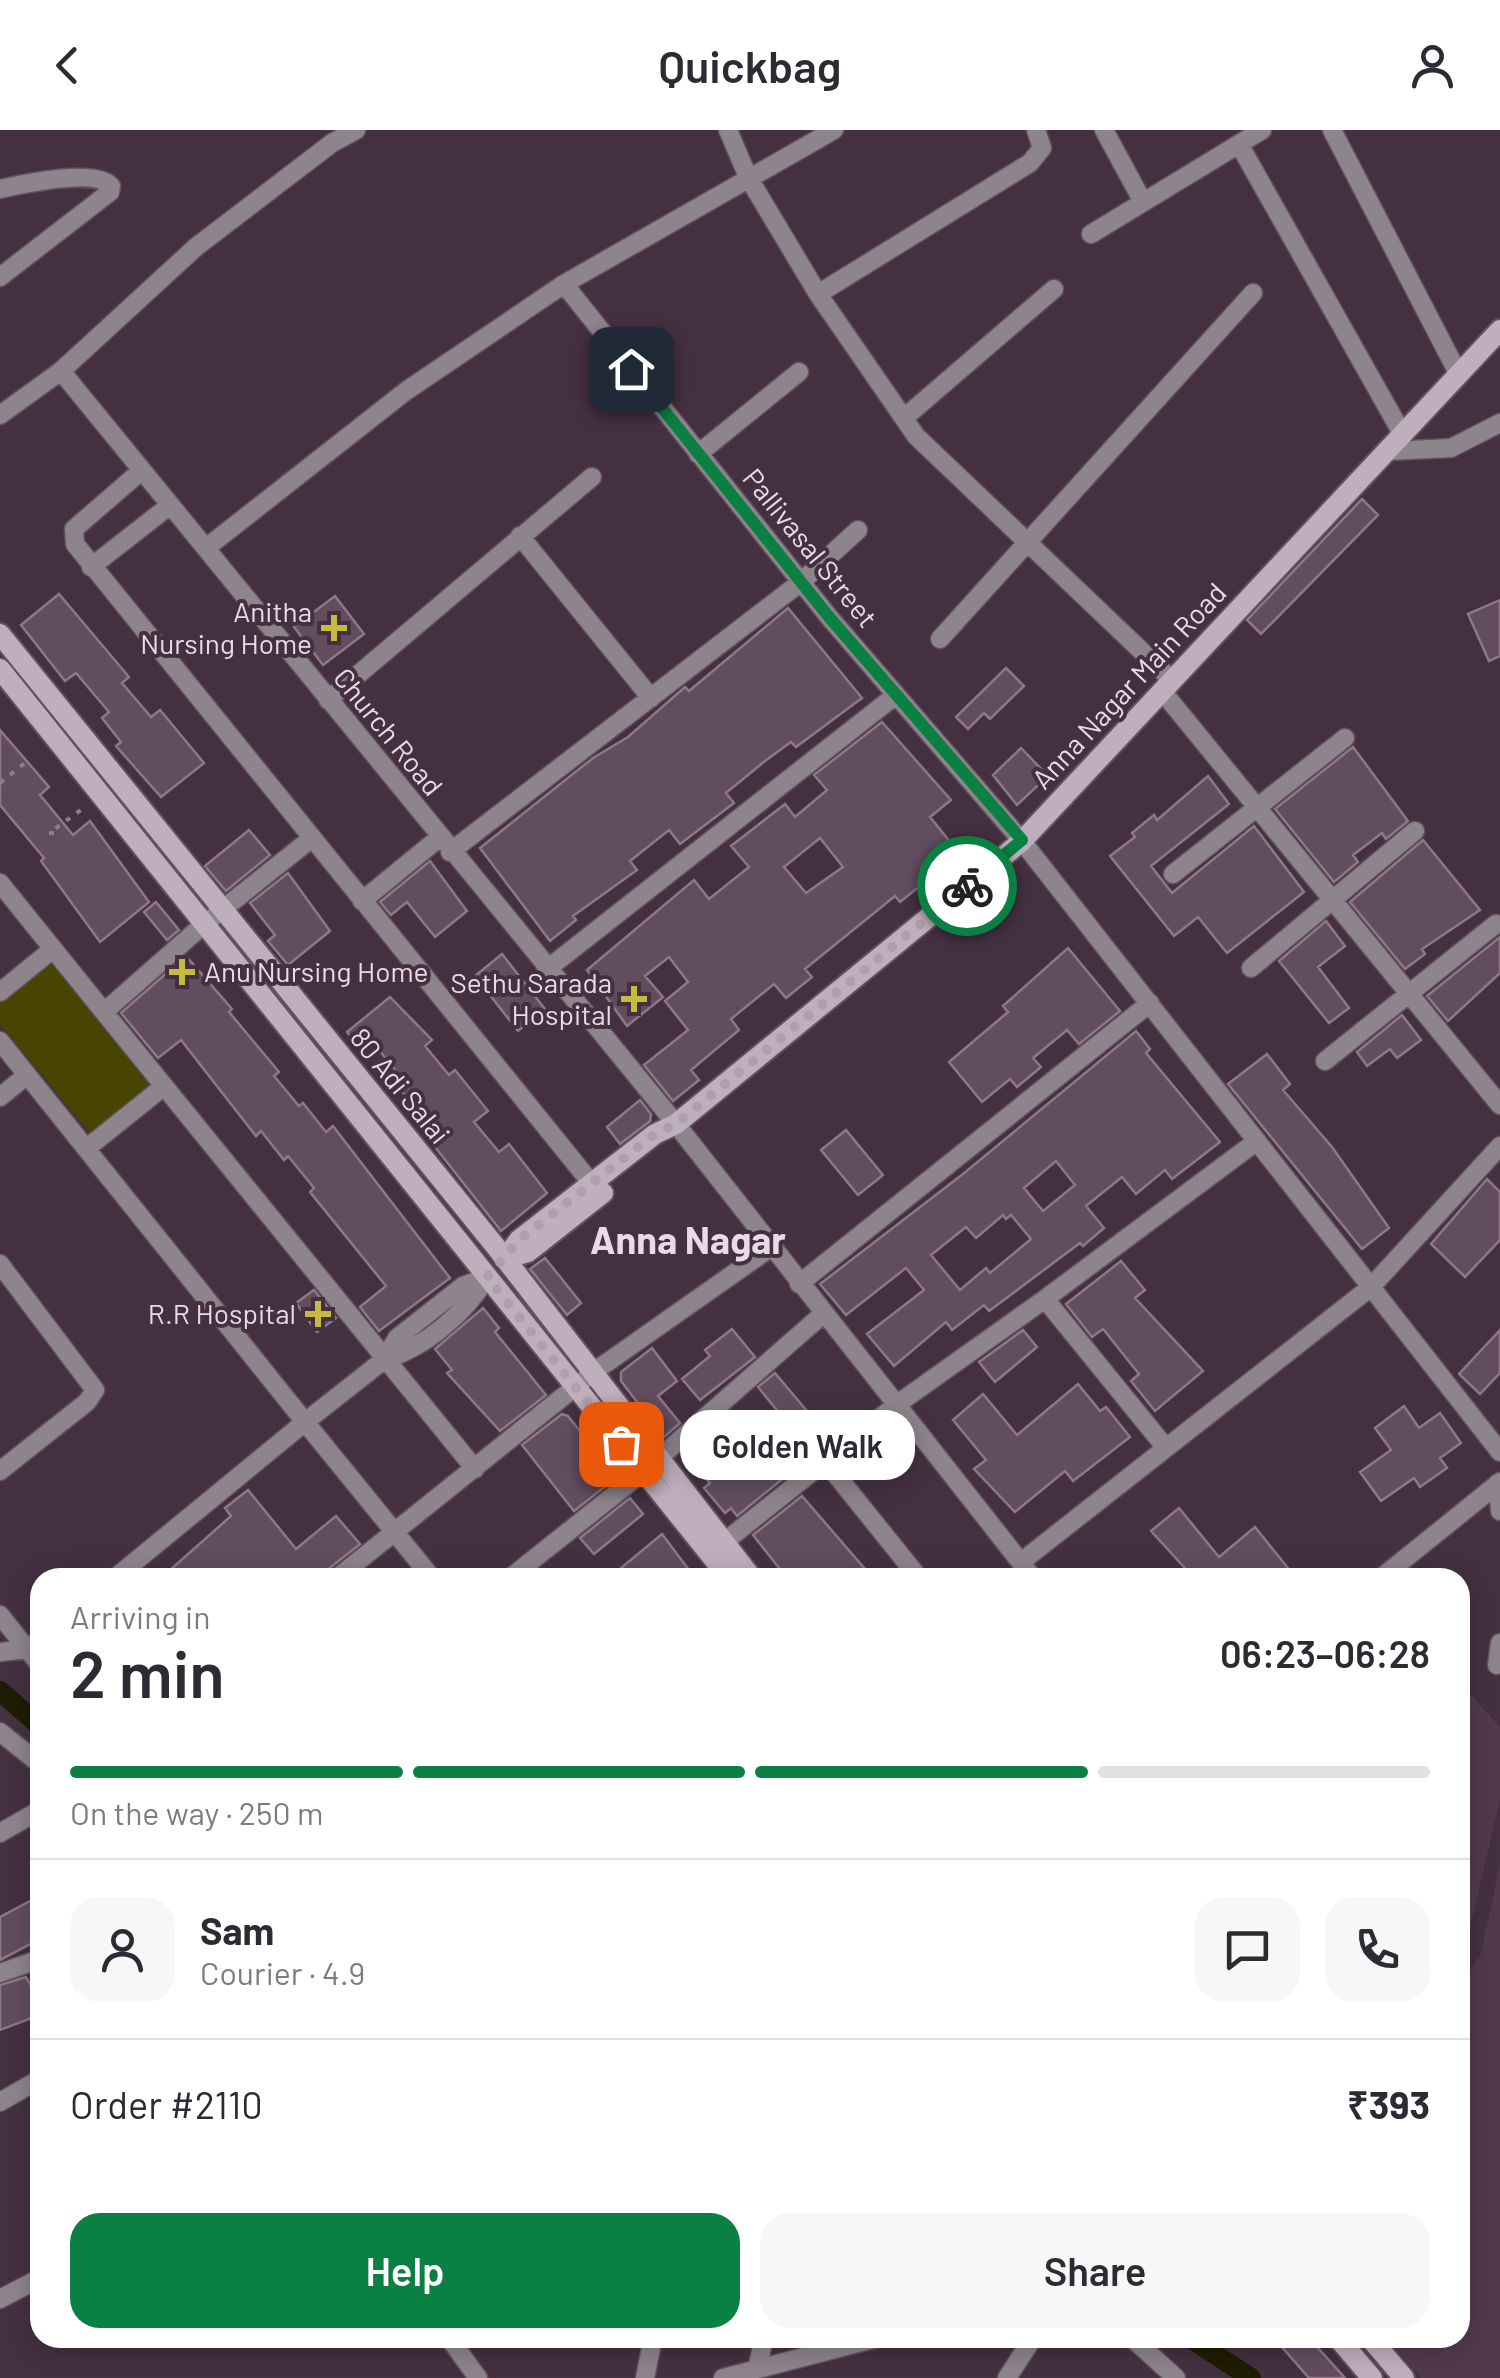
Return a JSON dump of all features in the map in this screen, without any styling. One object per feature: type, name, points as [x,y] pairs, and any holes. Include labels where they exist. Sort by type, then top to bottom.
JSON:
[{"type":"main road","name":"Anna Nagar Main Road","points":[[506,1259],[519,1240],[655,1134],[676,1124],[1022,840],[1500,330]]},
{"type":"main road","name":"80 Adi Salai","points":[[0,634],[595,1371],[650,1465],[721,1568]]},
{"type":"main road","name":"80 Adi Salai","points":[[0,669],[576,1386],[744,1568]]},
{"type":"main road","name":"Anna Nagar Main Road","points":[[506,1259],[528,1252],[663,1145],[676,1124]]},
{"type":"main road","points":[[1346,2348],[1372,2378]]},
{"type":"main road","points":[[1378,2348],[1404,2378]]},
{"type":"street","points":[[0,415],[61,371],[196,247],[326,136],[356,130]]},
{"type":"street","points":[[728,130],[748,177],[818,294],[916,436],[1030,544],[1167,686],[1257,808],[1500,1105]]},
{"type":"street","points":[[206,548],[406,391],[564,284],[834,130]]},
{"type":"street","points":[[818,294],[1030,162],[1042,148],[1036,130]]},
{"type":"street","points":[[1104,130],[1142,202]]},
{"type":"street","points":[[1092,234],[1262,130]]},
{"type":"street","points":[[1332,130],[1459,375]]},
{"type":"street","points":[[1239,144],[1403,434]]},
{"type":"street","points":[[0,189],[37,181],[99,178],[111,186],[110,192],[0,277]]},
{"type":"street","name":"Pallivasal Street","points":[[564,284],[801,582],[1022,840],[1500,1452]]},
{"type":"street","points":[[904,418],[1054,289]]},
{"type":"street","points":[[940,639],[1030,544],[1253,293]]},
{"type":"street","name":"Church Road","points":[[61,371],[546,970],[676,1124],[1026,1568]]},
{"type":"street","points":[[698,454],[798,372]]},
{"type":"street","points":[[1388,451],[1451,448],[1500,423]]},
{"type":"street","points":[[142,471],[74,529],[72,538],[91,568],[592,1184]]},
{"type":"street","points":[[328,700],[592,476]]},
{"type":"street","points":[[91,568],[169,506]]},
{"type":"street","points":[[362,900],[651,698],[801,582],[858,530]]},
{"type":"street","points":[[520,536],[651,698]]},
{"type":"street","points":[[546,970],[896,696]]},
{"type":"street","points":[[1174,874],[1345,738]]},
{"type":"street","points":[[1251,968],[1415,831]]},
{"type":"street","points":[[104,1012],[202,925],[312,838]]},
{"type":"street","points":[[0,883],[475,1469]]},
{"type":"street","points":[[1326,1061],[1496,924]]},
{"type":"street","points":[[0,992],[53,949]]},
{"type":"street","points":[[799,1284],[1150,1004]]},
{"type":"street","points":[[0,1041],[424,1568]]},
{"type":"street","points":[[0,1097],[27,1075]]},
{"type":"street","points":[[87,1148],[163,1087]]},
{"type":"street","points":[[723,1543],[896,1405],[1258,1142]]},
{"type":"street","points":[[1021,1562],[1371,1287],[1500,1146]]},
{"type":"street","points":[[349,1568],[595,1371],[770,1248]]},
{"type":"street","points":[[127,1568],[385,1359],[397,1338],[462,1286],[487,1277],[506,1259]]},
{"type":"street","points":[[0,1264],[95,1390],[87,1402],[0,1471]]},
{"type":"street","points":[[1046,1299],[1166,1448]]},
{"type":"street","points":[[535,1568],[823,1314]]},
{"type":"street","points":[[825,1461],[911,1568]]},
{"type":"street","points":[[1499,1482],[1500,1511]]},
{"type":"street","points":[[1392,1568],[1499,1482]]},
{"type":"street","points":[[0,1615],[30,1641]]},
{"type":"street","points":[[1498,1665],[1500,1643]]},
{"type":"street","points":[[0,1652],[30,1645]]},
{"type":"street","points":[[0,1732],[30,1756]]},
{"type":"street","points":[[0,1832],[30,1816]]},
{"type":"street","points":[[0,1974],[30,1962]]},
{"type":"street","points":[[0,2102],[30,2086]]},
{"type":"street","points":[[0,2299],[30,2283]]},
{"type":"street","points":[[457,2348],[478,2378]]},
{"type":"street","points":[[645,2378],[651,2348]]},
{"type":"street","points":[[758,2365],[762,2348]]},
{"type":"street","points":[[723,2378],[758,2365],[833,2348]]},
{"type":"street","points":[[1007,2378],[1026,2348]]},
{"type":"street","points":[[1141,2348],[1165,2374]]},
{"type":"path","points":[[0,783],[25,762]]},
{"type":"path","points":[[54,834],[49,832],[100,794]]},
{"type":"shaded area","points":[[52,963],[150,1083],[92,1135],[0,1024],[0,1003]]},
{"type":"shaded area","points":[[1470,1694],[1500,1727],[1500,1799],[1470,1928]]},
{"type":"shaded area","points":[[1500,1865],[1500,2378],[1421,2378],[1395,2348],[1470,2348],[1470,1971],[1480,1956]]},
{"type":"building","points":[[1362,499],[1378,515],[1261,634],[1247,620]]},
{"type":"building","points":[[59,594],[129,677],[122,683],[151,717],[160,710],[204,763],[161,797],[116,746],[121,742],[102,718],[109,712],[76,673],[65,681],[21,625]]},
{"type":"building","points":[[335,596],[364,634],[323,665],[294,627]]},
{"type":"building","points":[[1500,600],[1500,656],[1489,661],[1468,614]]},
{"type":"building","points":[[788,608],[862,698],[796,747],[791,742],[765,761],[726,793],[734,803],[680,844],[669,830],[630,861],[637,870],[573,916],[576,920],[550,941],[480,848],[593,758],[628,737],[685,687],[689,691]]},
{"type":"building","points":[[1006,668],[1024,686],[990,719],[984,713],[968,729],[956,717]]},
{"type":"building","points":[[882,722],[951,800],[930,817],[968,864],[948,880],[940,870],[900,902],[895,896],[805,969],[812,977],[786,998],[774,984],[731,1019],[739,1030],[691,1070],[699,1080],[673,1101],[644,1065],[688,1030],[665,1001],[688,982],[669,957],[645,976],[663,997],[627,1026],[587,970],[694,880],[709,899],[749,867],[731,846],[785,804],[795,817],[827,790],[814,775]],"holes":[[[820,838],[843,867],[806,893],[784,867]]]},
{"type":"building","points":[[0,730],[49,787],[40,795],[73,835],[90,821],[149,902],[100,942],[41,861],[44,858],[0,805]]},
{"type":"building","points":[[1353,747],[1408,821],[1386,839],[1382,833],[1353,855],[1358,862],[1334,882],[1275,809]]},
{"type":"building","points":[[1021,748],[1048,776],[1017,805],[993,775]]},
{"type":"building","points":[[1208,776],[1229,804],[1151,866],[1172,893],[1254,826],[1304,892],[1227,953],[1198,917],[1174,936],[1110,856],[1135,837],[1132,833],[1154,815],[1157,820]]},
{"type":"building","points":[[249,830],[270,855],[226,891],[205,866]]},
{"type":"building","points":[[1423,840],[1480,910],[1422,949],[1425,954],[1405,969],[1350,902]]},
{"type":"building","points":[[430,861],[467,911],[435,937],[407,902],[391,915],[380,902]]},
{"type":"building","points":[[288,873],[330,931],[288,965],[268,941],[275,935],[250,903]]},
{"type":"building","points":[[156,902],[179,930],[167,940],[144,912]]},
{"type":"building","points":[[1326,921],[1345,946],[1318,967],[1349,1008],[1329,1023],[1279,961]]},
{"type":"building","points":[[1500,937],[1500,973],[1448,1021],[1427,996]]},
{"type":"building","points":[[1068,948],[1120,1011],[1079,1044],[1067,1030],[1033,1058],[1041,1067],[1017,1087],[1010,1079],[982,1102],[949,1062],[1008,1012],[1003,1006]]},
{"type":"building","points":[[502,954],[545,1009],[518,1031],[475,976]]},
{"type":"building","points":[[186,956],[279,1072],[274,1076],[326,1132],[333,1126],[450,1278],[379,1331],[360,1307],[386,1286],[310,1192],[314,1188],[261,1131],[256,1136],[181,1040],[158,1058],[121,1013]]},
{"type":"building","points":[[390,997],[432,1040],[425,1046],[449,1075],[455,1070],[488,1111],[474,1122],[499,1152],[509,1144],[547,1193],[501,1231],[406,1110],[413,1105],[394,1082],[400,1076],[374,1044],[363,1052],[347,1032]]},
{"type":"building","points":[[1402,1015],[1421,1040],[1397,1058],[1390,1049],[1367,1066],[1357,1052]]},
{"type":"building","points":[[1136,1031],[1150,1049],[1146,1053],[1220,1142],[1172,1179],[1165,1170],[1136,1194],[1122,1177],[1086,1206],[1104,1228],[1083,1246],[1080,1243],[989,1311],[984,1305],[952,1330],[946,1322],[894,1366],[867,1334],[924,1290],[906,1268],[846,1315],[820,1284],[963,1174]],"holes":[[[1056,1161],[1075,1185],[1043,1211],[1024,1188]],[[1003,1215],[1006,1219],[1011,1215],[1031,1239],[990,1273],[986,1268],[960,1290],[931,1255],[966,1227],[976,1238]]]},
{"type":"building","points":[[1267,1054],[1290,1084],[1283,1090],[1332,1147],[1389,1228],[1362,1249],[1228,1084]]},
{"type":"building","points":[[640,1100],[651,1114],[650,1121],[620,1144],[607,1127]]},
{"type":"building","points":[[846,1130],[883,1175],[858,1195],[821,1150]]},
{"type":"building","points":[[1487,1179],[1500,1192],[1500,1240],[1465,1277],[1431,1244]]},
{"type":"building","points":[[545,1258],[581,1303],[567,1315],[530,1269]]},
{"type":"building","points":[[1121,1261],[1145,1290],[1135,1298],[1203,1371],[1155,1411],[1131,1381],[1139,1374],[1103,1329],[1092,1337],[1066,1304]]},
{"type":"building","points":[[314,1290],[336,1318],[317,1332],[296,1303]]},
{"type":"building","points":[[483,1308],[499,1328],[495,1332],[546,1395],[500,1431],[447,1373],[452,1370],[435,1349]]},
{"type":"building","points":[[732,1329],[755,1357],[700,1400],[682,1379],[710,1356],[705,1350]]},
{"type":"building","points":[[1023,1330],[1037,1347],[995,1382],[979,1362]]},
{"type":"building","points":[[1500,1330],[1500,1373],[1480,1394],[1459,1374]]},
{"type":"building","points":[[652,1348],[677,1381],[658,1396],[680,1423],[664,1437],[621,1381],[621,1372]]},
{"type":"building","points":[[775,1373],[807,1411],[789,1425],[758,1387]]},
{"type":"building","points":[[1078,1384],[1100,1411],[1106,1407],[1130,1437],[1073,1481],[1065,1471],[1015,1512],[974,1469],[986,1460],[953,1420],[983,1394],[1017,1435]]},
{"type":"building","points":[[1404,1406],[1419,1428],[1440,1413],[1461,1443],[1440,1458],[1447,1468],[1420,1487],[1414,1478],[1381,1501],[1360,1472],[1391,1450],[1375,1428]]},
{"type":"building","points":[[562,1414],[568,1416],[617,1477],[574,1511],[522,1445]]},
{"type":"building","points":[[715,1428],[740,1459],[767,1437],[787,1462],[780,1468],[786,1476],[737,1516],[731,1508],[725,1513],[704,1488],[710,1483],[684,1452]]},
{"type":"building","points":[[248,1490],[296,1549],[336,1516],[360,1544],[330,1568],[172,1568],[231,1516],[225,1508]]},
{"type":"building","points":[[802,1496],[864,1568],[779,1568],[753,1535]]},
{"type":"building","points":[[630,1498],[643,1514],[594,1554],[580,1538]]},
{"type":"building","points":[[1179,1508],[1219,1557],[1255,1527],[1288,1568],[1185,1568],[1151,1531]]},
{"type":"building","points":[[662,1534],[688,1568],[621,1568]]},
{"type":"building","points":[[30,1901],[30,1944],[0,1960],[0,1917]]},
{"type":"building","points":[[26,1977],[30,1984],[30,2019],[0,2030],[0,1985]]},
{"type":"building","points":[[1283,2348],[1318,2348],[1345,2378],[1309,2378]]},
{"type":"waterway","points":[[0,1691],[30,1717]]},
{"type":"waterway","points":[[1205,2348],[1251,2378]]},
{"type":"way so far","points":[[621,1444],[487,1277],[519,1240],[655,1134],[676,1124],[967,886]]},
{"type":"place","name":"Anitha Nursing Home","points":[[334,628]]},
{"type":"place","name":"Anu Nursing Home","points":[[182,972]]},
{"type":"place","name":"Sethu Sarada Hospital","points":[[634,999]]},
{"type":"place","name":"R.R Hospital","points":[[318,1314]]},
{"type":"place","name":"Golden Walk","points":[[621,1444]]},
{"type":"district","name":"Anna Nagar","points":[[688,1241]]},
{"type":"route","points":[[631,369],[829,617],[1022,840],[967,886]]}]
